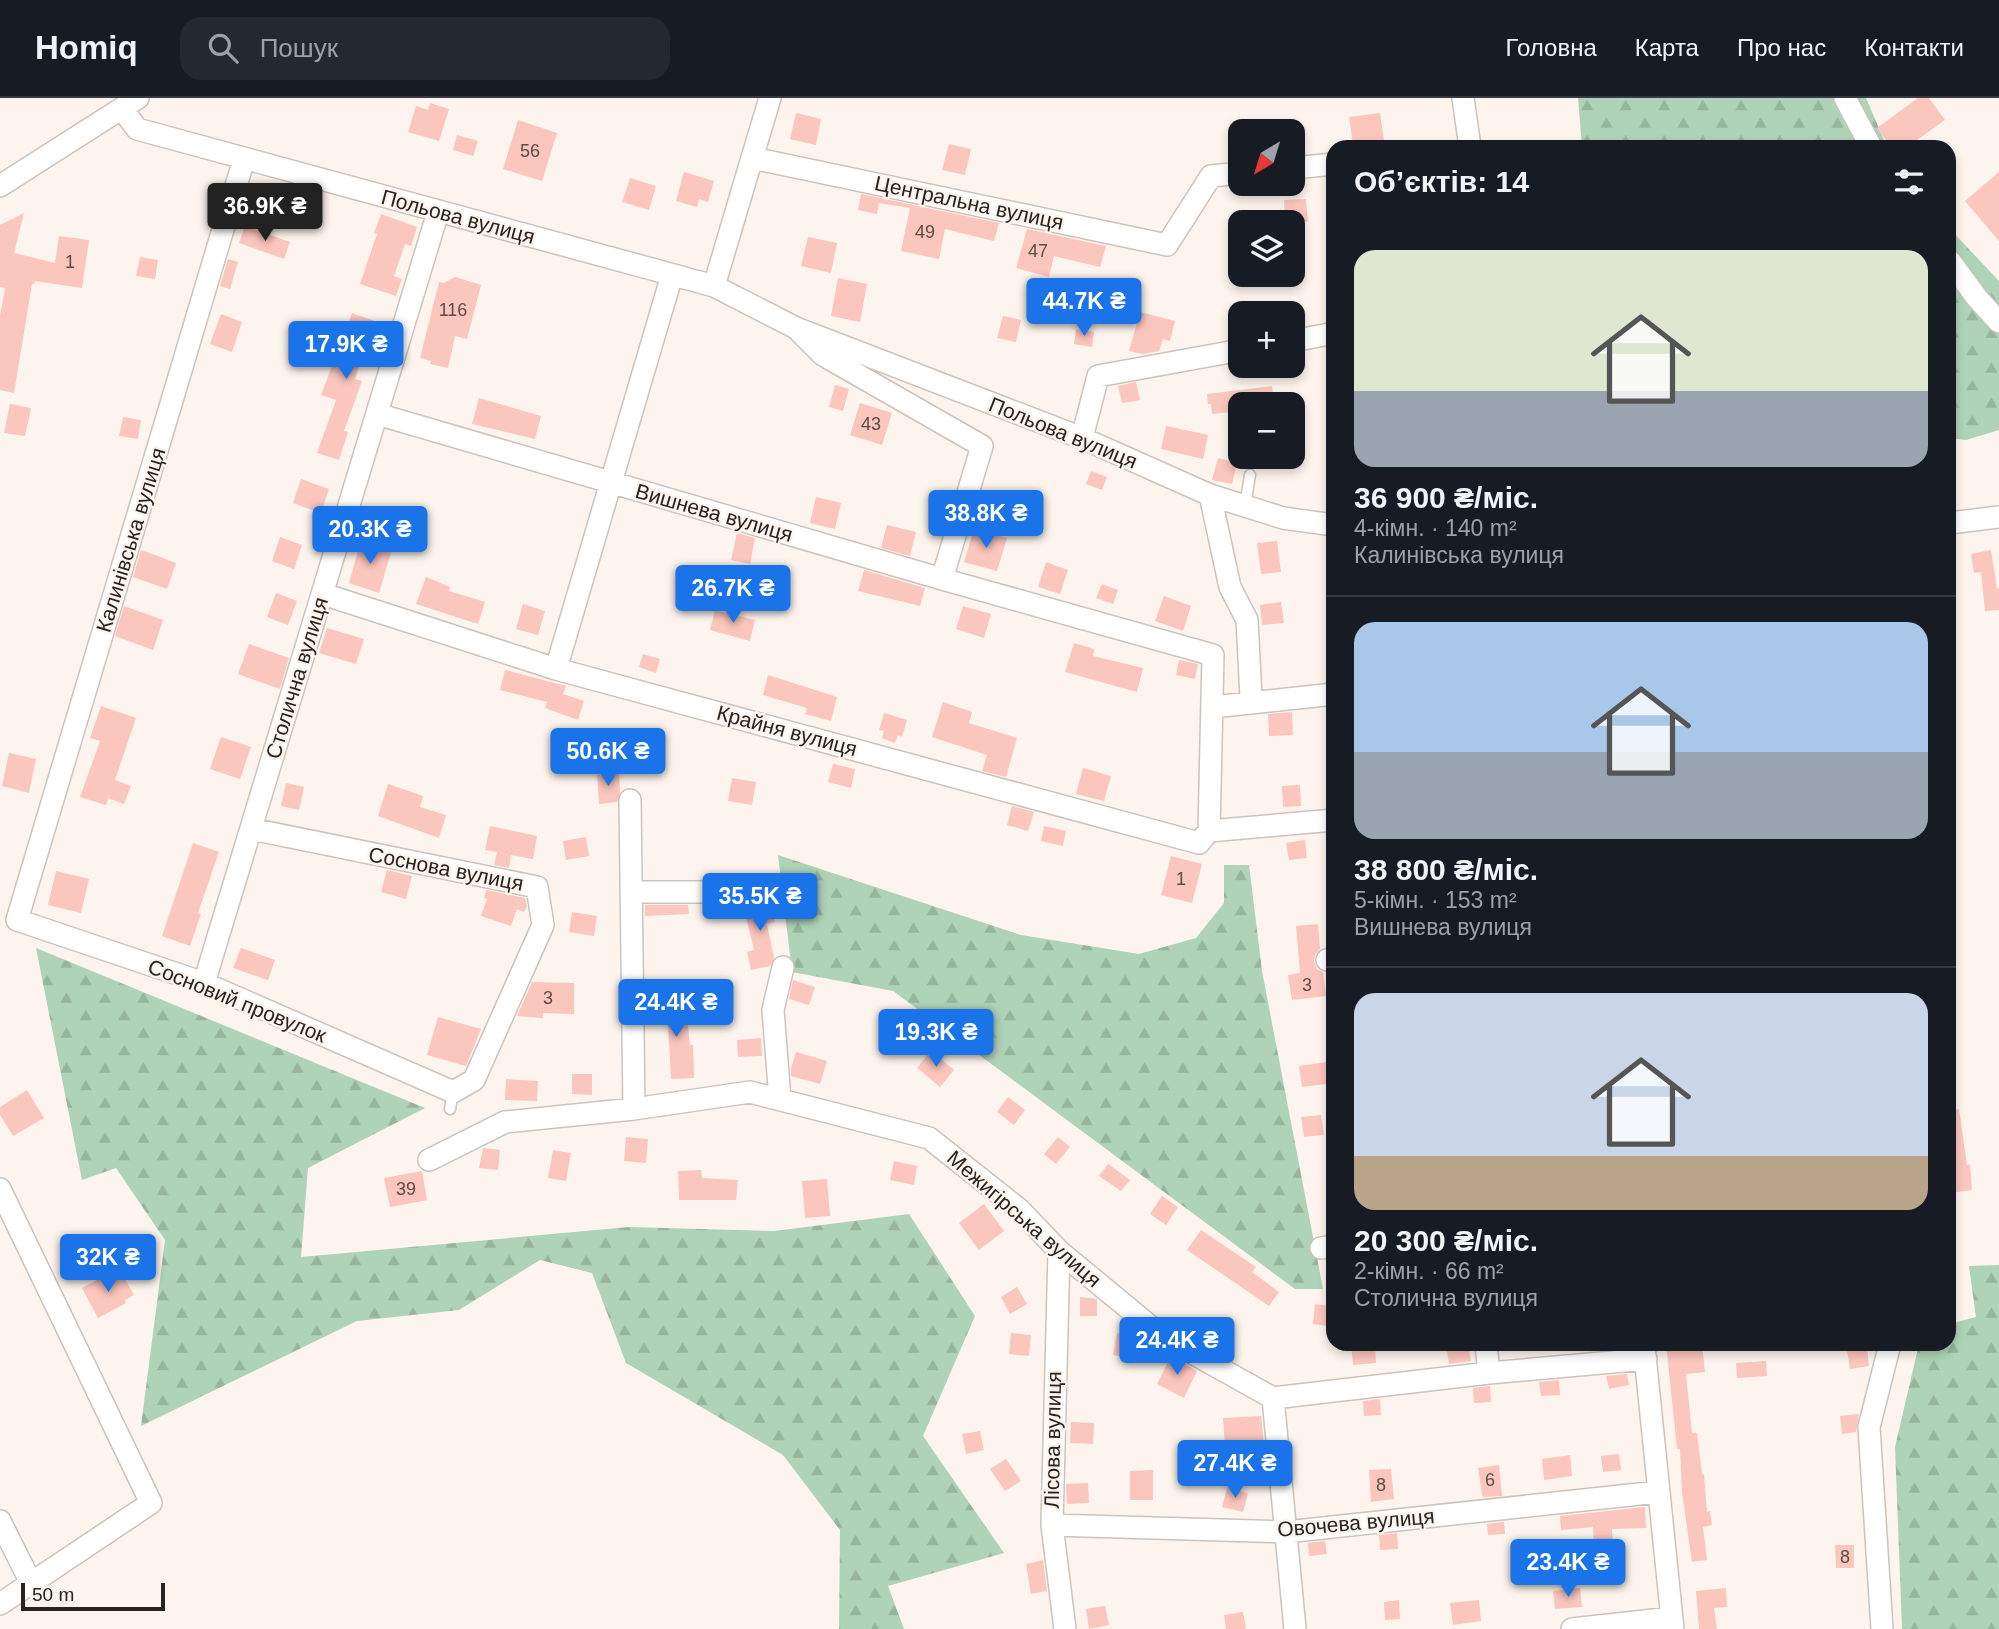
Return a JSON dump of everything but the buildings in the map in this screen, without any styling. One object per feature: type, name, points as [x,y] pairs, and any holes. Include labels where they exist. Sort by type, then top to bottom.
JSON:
[{"type":"street","points":[[714,286],[770,98]]},
{"type":"street","points":[[1463,98],[1470,140]]},
{"type":"street","points":[[1845,98],[1867,140]]},
{"type":"street","points":[[0,186],[130,104]]},
{"type":"street","name":"Польова вулиця","points":[[130,104],[137,129],[714,286],[796,328],[1082,438],[1210,495],[1283,518],[1326,524]]},
{"type":"street","name":"Центральна вулиця","points":[[752,158],[1167,244],[1211,176],[1228,174]]},
{"type":"street","name":"Калинівська вулиця","points":[[17,920],[244,159]]},
{"type":"street","points":[[1306,167],[1326,165]]},
{"type":"street","name":"Столична вулиця","points":[[204,983],[438,212]]},
{"type":"street","points":[[1956,269],[1999,322]]},
{"type":"street","points":[[556,668],[672,275]]},
{"type":"street","name":"Польова вулиця","points":[[796,328],[823,355],[982,446],[942,579]]},
{"type":"street","points":[[1305,339],[1326,335]]},
{"type":"street","points":[[1082,438],[1098,376],[1228,352]]},
{"type":"street","name":"Вишнева вулиця","points":[[377,414],[1213,655],[1213,707]]},
{"type":"street","points":[[1210,495],[1230,587],[1247,620],[1251,697]]},
{"type":"street","points":[[1956,522],[1999,517]]},
{"type":"street","name":"Крайня вулиця","points":[[323,594],[556,668],[1199,843],[1209,831]]},
{"type":"street","points":[[1326,695],[1213,707],[1209,831],[1326,821]]},
{"type":"street","points":[[630,800],[634,1109]]},
{"type":"street","name":"Соснова вулиця","points":[[251,829],[537,887],[543,925],[474,1080],[452,1101]]},
{"type":"street","points":[[631,892],[741,892]]},
{"type":"street","name":"Сосновий провулок","points":[[17,920],[204,983],[452,1101]]},
{"type":"street","points":[[780,1100],[773,1010],[783,967]]},
{"type":"street","name":"Межигірська вулиця","points":[[429,1160],[505,1122],[634,1109],[750,1093],[929,1138],[1020,1210],[1059,1251],[1162,1336],[1273,1398]]},
{"type":"street","points":[[0,1189],[151,1503],[0,1604]]},
{"type":"street","name":"Лісова вулиця","points":[[1059,1251],[1052,1525],[1065,1629]]},
{"type":"street","points":[[1487,1351],[1489,1373]]},
{"type":"street","points":[[1295,1629],[1273,1398],[1489,1373],[1645,1351],[1672,1623],[1572,1629]]},
{"type":"street","points":[[1882,1629],[1869,1427],[1888,1351]]},
{"type":"street","name":"Овочева вулиця","points":[[1052,1525],[1286,1532],[1658,1492]]},
{"type":"street","points":[[0,1521],[31,1583]]},
{"type":"lane","points":[[1245,506],[1250,475]]},
{"type":"green space","points":[[1578,98],[1866,98],[1884,140],[1581,140]]},
{"type":"green space","points":[[1956,235],[1999,281],[1999,430],[1966,440],[1956,439]]},
{"type":"green space","points":[[778,855],[1021,935],[1139,954],[1196,938],[1224,903],[1224,865],[1249,865],[1262,971],[1323,1289],[1295,1289],[893,991],[792,972]]},
{"type":"green space","points":[[36,948],[425,1108],[308,1168],[301,1257],[629,1227],[774,1231],[909,1214],[975,1316],[923,1436],[1004,1553],[888,1586],[904,1629],[839,1629],[840,1530],[783,1455],[626,1363],[592,1273],[540,1260],[459,1310],[357,1321],[141,1426],[165,1240],[116,1168],[82,1180]]},
{"type":"green space","points":[[1999,1265],[1999,1629],[1902,1629],[1895,1447],[1917,1351],[1956,1351],[1956,1322],[1976,1317],[1969,1266]]}]
